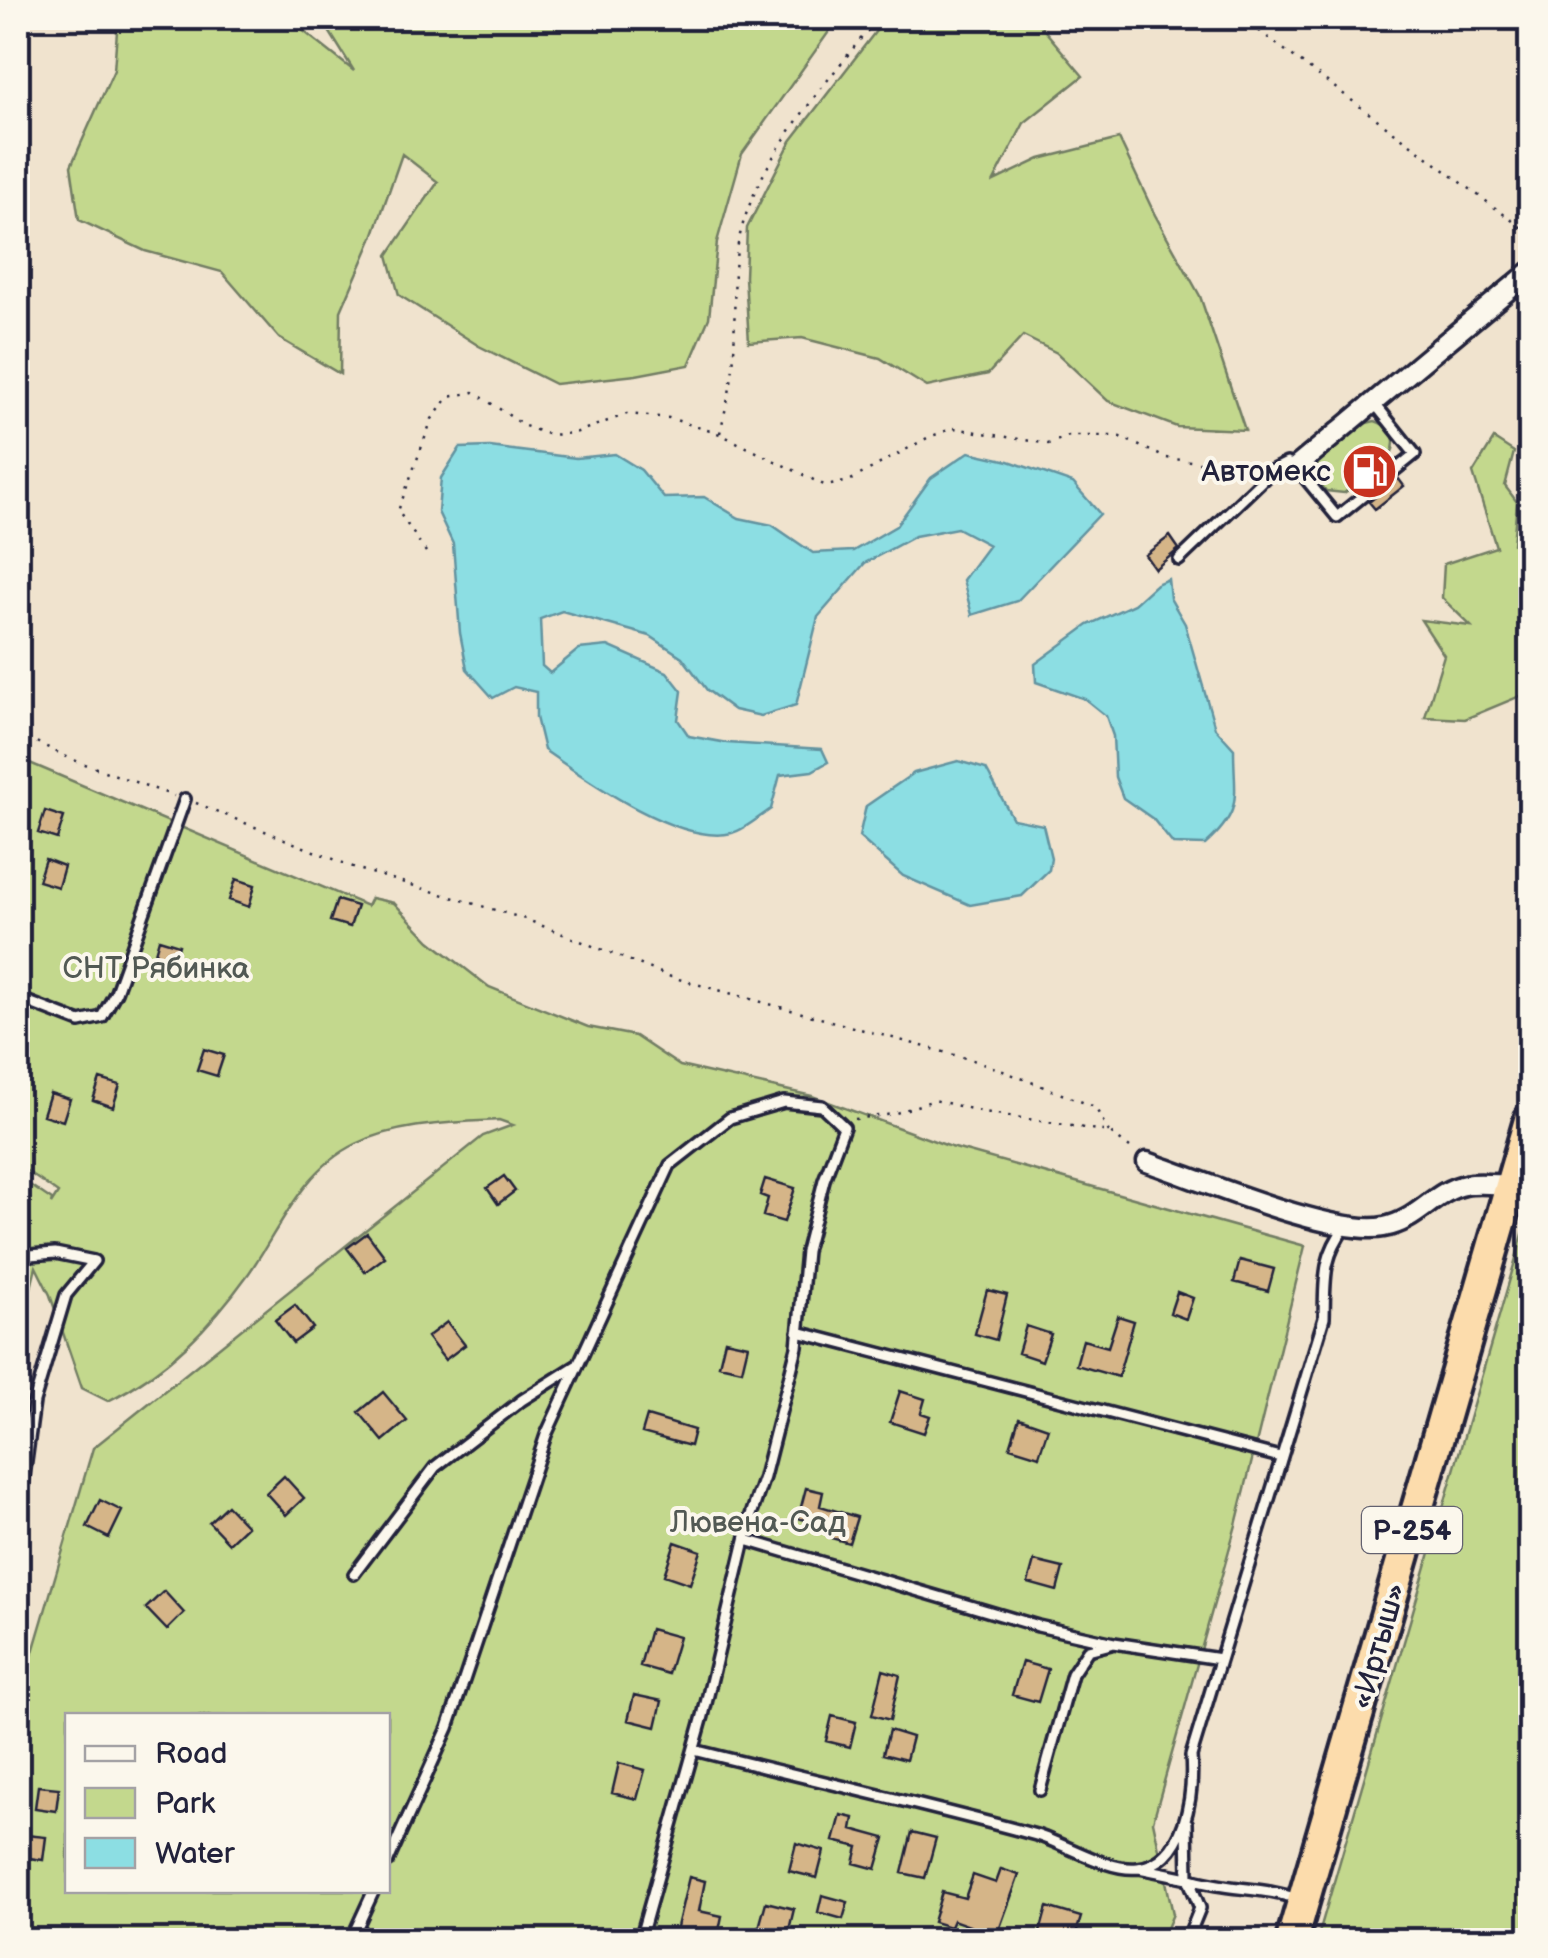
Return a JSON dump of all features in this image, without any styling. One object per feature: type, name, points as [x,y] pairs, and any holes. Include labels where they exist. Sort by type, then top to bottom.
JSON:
[{"type":"highway","name":"«Иртыш»","points":[[1292,1940],[1530,1120]]},
{"type":"street","points":[[1296,467],[1530,272]]},
{"type":"street","points":[[1147,1162],[1346,1226],[1380,1228],[1408,1221],[1444,1193],[1466,1184],[1512,1186]]},
{"type":"lane","points":[[1179,560],[1273,470],[1288,463],[1296,467],[1336,517],[1415,454],[1375,404]]},
{"type":"lane","points":[[18,998],[80,1022],[102,1018],[116,992],[184,799]]},
{"type":"lane","points":[[390,1857],[448,1728],[546,1435],[670,1165],[730,1118],[784,1102],[822,1106],[844,1128],[824,1180],[806,1251],[798,1332],[694,1750],[640,1940]]},
{"type":"lane","points":[[1188,1940],[1200,1908],[1188,1878],[1187,1820],[1194,1790],[1191,1756],[1324,1318],[1330,1246],[1346,1226]]},
{"type":"lane","points":[[18,1256],[55,1253],[94,1262],[66,1295],[34,1402],[18,1521]]},
{"type":"lane","points":[[798,1332],[1280,1458]]},
{"type":"lane","points":[[354,1574],[435,1466],[522,1400],[578,1365]]},
{"type":"lane","points":[[746,1540],[1038,1626],[1114,1643],[1220,1659]]},
{"type":"lane","points":[[1040,1790],[1072,1674],[1088,1650],[1114,1643]]},
{"type":"lane","points":[[694,1750],[1040,1836],[1122,1867],[1188,1878],[1216,1888],[1282,1893],[1304,1902]]},
{"type":"lane","points":[[1139,1868],[1162,1859],[1187,1820]]},
{"type":"lane","points":[[352,1940],[373,1893]]},
{"type":"path","points":[[720,434],[733,367],[737,250],[742,226],[788,135],[877,18]]},
{"type":"path","points":[[1242,18],[1530,234]]},
{"type":"path","points":[[426,552],[398,511],[432,419],[449,397],[474,392],[525,426],[550,435],[576,432],[627,414],[669,418],[720,434],[826,486],[849,481],[929,437],[954,428],[1048,444],[1070,436],[1118,436],[1166,458],[1273,470]]},
{"type":"path","points":[[18,733],[71,759],[252,823],[358,869],[524,918],[672,976],[980,1062],[1094,1107],[1110,1132],[1147,1162]]},
{"type":"path","points":[[844,1128],[857,1118],[892,1114],[934,1100],[1110,1132]]},
{"type":"green space","points":[[118,18],[287,18],[354,71],[321,18],[832,18],[833,26],[742,154],[717,242],[709,318],[689,365],[555,384],[479,346],[399,295],[388,255],[438,182],[402,154],[373,237],[341,311],[340,374],[279,338],[222,272],[145,251],[79,220],[71,166],[114,70]]},
{"type":"green space","points":[[886,18],[1035,19],[1083,76],[1024,123],[994,181],[1040,159],[1119,139],[1200,296],[1245,430],[1177,427],[1108,401],[1057,353],[1023,336],[988,374],[927,387],[880,358],[802,338],[749,342],[747,228],[791,141]]},
{"type":"green space","points":[[1375,421],[1392,434],[1394,447],[1388,459],[1382,465],[1368,448],[1347,465],[1360,482],[1344,493],[1326,491],[1316,478],[1318,460],[1358,425]]},
{"type":"green space","points":[[1494,439],[1514,452],[1505,486],[1517,502],[1513,544],[1530,557],[1530,692],[1465,719],[1425,717],[1444,655],[1421,620],[1471,626],[1442,598],[1444,564],[1496,547],[1473,473]]},
{"type":"green space","name":"Лювена-Сад","points":[[18,758],[367,906],[371,898],[394,903],[430,941],[489,987],[588,1027],[635,1036],[680,1066],[812,1096],[951,1147],[1305,1246],[1236,1525],[1153,1821],[1173,1914],[1162,1940],[18,1940],[18,1703],[93,1448],[483,1136],[513,1125],[499,1120],[408,1128],[373,1137],[337,1155],[294,1201],[249,1273],[219,1312],[169,1362],[108,1401],[82,1388],[50,1295],[36,1267],[18,1343],[18,1177],[52,1200],[51,1204],[58,1193],[18,1165]]},
{"type":"green space","points":[[1530,1210],[1530,1940],[1317,1940]]},
{"type":"water","points":[[490,447],[576,458],[615,454],[641,470],[664,498],[704,497],[739,518],[772,525],[813,553],[853,551],[896,526],[931,478],[969,452],[1073,483],[1100,514],[1017,601],[972,615],[963,580],[989,545],[957,528],[915,536],[865,563],[818,617],[796,705],[761,716],[734,710],[707,690],[682,657],[650,636],[562,611],[540,619],[542,666],[550,673],[579,649],[608,646],[667,672],[682,691],[678,720],[689,736],[727,743],[822,749],[828,762],[812,771],[780,775],[771,809],[737,831],[710,834],[686,830],[634,808],[562,763],[544,750],[536,717],[536,692],[514,687],[493,698],[467,669],[453,544],[438,512],[441,478],[460,448]]},
{"type":"water","points":[[1168,579],[1170,598],[1185,624],[1215,728],[1234,749],[1235,792],[1231,812],[1205,845],[1173,844],[1153,819],[1123,798],[1115,777],[1113,736],[1106,716],[1085,699],[1036,682],[1035,664],[1088,625],[1134,604],[1156,584]]},
{"type":"water","points":[[958,761],[986,769],[1013,819],[1043,825],[1051,858],[1049,870],[1022,896],[970,905],[903,876],[859,837],[866,806],[914,773]]},
{"type":"building","points":[[1365,452],[1381,471],[1368,482],[1352,462]]},
{"type":"building","points":[[1398,478],[1404,486],[1375,509],[1369,502]]},
{"type":"building","points":[[1170,536],[1179,549],[1155,569],[1145,555]]},
{"type":"building","points":[[45,811],[64,817],[57,839],[38,833]]},
{"type":"building","points":[[45,859],[64,866],[58,887],[38,881]]},
{"type":"building","points":[[236,879],[255,885],[249,907],[229,900]]},
{"type":"building","points":[[337,900],[357,906],[350,927],[330,921]]},
{"type":"building","points":[[159,939],[179,945],[173,967],[153,960]]},
{"type":"building","points":[[204,1049],[224,1055],[217,1076],[197,1070]]},
{"type":"building","points":[[100,1079],[120,1085],[113,1107],[93,1100]]},
{"type":"building","points":[[50,1093],[70,1099],[63,1121],[43,1115]]},
{"type":"building","points":[[504,1176],[515,1191],[498,1204],[487,1188]]},
{"type":"building","points":[[765,1179],[795,1188],[784,1222],[763,1216],[768,1198],[760,1195]]},
{"type":"building","points":[[367,1233],[385,1257],[365,1272],[347,1248]]},
{"type":"building","points":[[1240,1260],[1274,1269],[1268,1291],[1234,1282]]},
{"type":"building","points":[[987,1290],[1007,1295],[996,1340],[975,1334]]},
{"type":"building","points":[[1177,1292],[1193,1298],[1186,1319],[1170,1313]]},
{"type":"building","points":[[295,1305],[313,1328],[293,1343],[275,1320]]},
{"type":"building","points":[[1118,1316],[1134,1321],[1118,1377],[1076,1365],[1083,1340],[1108,1347]]},
{"type":"building","points":[[447,1322],[465,1345],[445,1360],[427,1337]]},
{"type":"building","points":[[1026,1326],[1051,1334],[1042,1361],[1018,1353]]},
{"type":"building","points":[[725,1340],[748,1345],[742,1370],[719,1365]]},
{"type":"building","points":[[900,1391],[925,1399],[921,1413],[930,1416],[924,1433],[890,1422]]},
{"type":"building","points":[[383,1392],[407,1421],[383,1441],[359,1412]]},
{"type":"building","points":[[647,1416],[694,1430],[690,1446],[642,1433]]},
{"type":"building","points":[[1019,1418],[1048,1428],[1039,1456],[1010,1447]]},
{"type":"building","points":[[284,1476],[304,1498],[286,1515],[266,1493]]},
{"type":"building","points":[[806,1488],[823,1492],[820,1506],[857,1517],[849,1543],[831,1538],[834,1527],[798,1518]]},
{"type":"building","points":[[100,1500],[122,1511],[109,1538],[87,1527]]},
{"type":"building","points":[[227,1505],[247,1526],[229,1543],[209,1522]]},
{"type":"building","points":[[675,1542],[701,1551],[690,1584],[664,1575]]},
{"type":"building","points":[[1034,1561],[1063,1568],[1057,1591],[1028,1583]]},
{"type":"building","points":[[164,1591],[184,1613],[167,1630],[146,1608]]},
{"type":"building","points":[[650,1629],[679,1637],[668,1674],[640,1666]]},
{"type":"building","points":[[1022,1662],[1048,1669],[1038,1702],[1012,1695]]},
{"type":"building","points":[[883,1670],[900,1675],[890,1720],[872,1715]]},
{"type":"building","points":[[634,1695],[662,1701],[656,1727],[628,1720]]},
{"type":"building","points":[[832,1716],[856,1722],[850,1747],[826,1741]]},
{"type":"building","points":[[889,1730],[912,1737],[906,1760],[883,1754]]},
{"type":"building","points":[[619,1763],[645,1770],[637,1799],[612,1793]]},
{"type":"building","points":[[38,1786],[59,1788],[56,1811],[35,1808]]},
{"type":"building","points":[[841,1815],[854,1818],[852,1829],[885,1838],[876,1869],[854,1863],[858,1847],[834,1841]]},
{"type":"building","points":[[912,1832],[936,1838],[925,1878],[902,1873]]},
{"type":"building","points":[[26,1835],[46,1837],[43,1860],[23,1857]]},
{"type":"building","points":[[796,1843],[824,1851],[817,1878],[789,1871]]},
{"type":"building","points":[[1001,1869],[1019,1875],[997,1936],[953,1920],[950,1927],[933,1922],[942,1892],[965,1898],[973,1875],[996,1883]]},
{"type":"building","points":[[689,1877],[705,1881],[699,1911],[722,1916],[717,1940],[676,1931]]},
{"type":"building","points":[[822,1895],[848,1902],[843,1919],[818,1912]]},
{"type":"building","points":[[766,1902],[794,1909],[787,1938],[758,1931]]},
{"type":"building","points":[[1047,1907],[1081,1917],[1074,1940],[1039,1936]]},
{"type":"place","name":"Автомекс","points":[[1370,471]]},
{"type":"park label","name":"СНТ Рябинка","points":[[156,968]]}]
